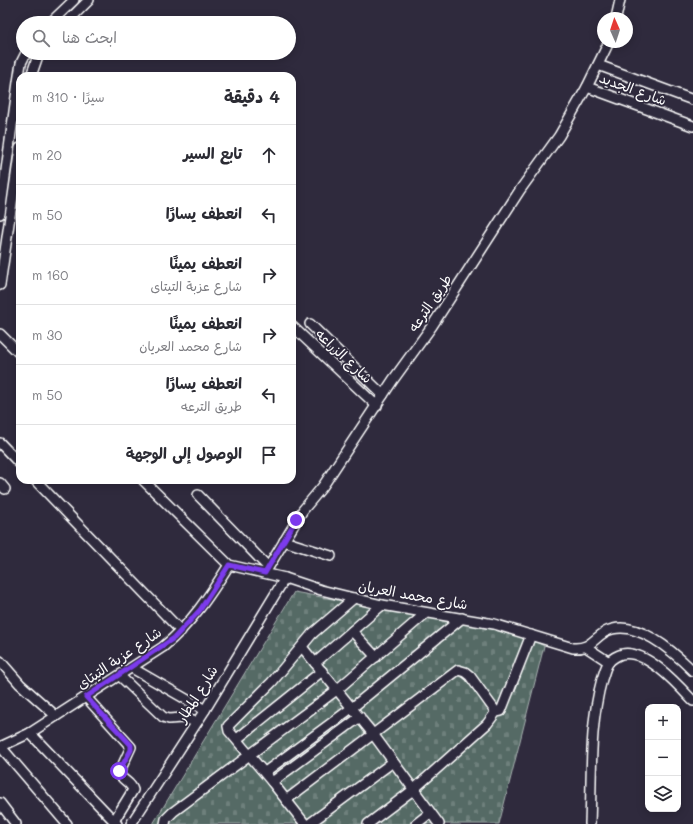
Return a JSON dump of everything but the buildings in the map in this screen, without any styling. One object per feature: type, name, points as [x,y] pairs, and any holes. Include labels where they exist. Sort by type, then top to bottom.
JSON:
[{"type":"street","points":[[57,16],[74,0]]},
{"type":"street","points":[[73,16],[89,0]]},
{"type":"street","points":[[617,12],[620,0]]},
{"type":"street","name":"طريق الترعه","points":[[266,570],[303,510],[323,486],[383,395],[432,326],[520,190],[559,136],[587,88],[606,48]]},
{"type":"street","points":[[20,72],[22,60]]},
{"type":"street","points":[[32,72],[37,60]]},
{"type":"street","points":[[598,66],[693,100]]},
{"type":"street","name":"شارع الجديد","points":[[587,88],[693,126]]},
{"type":"street","points":[[0,214],[16,97]]},
{"type":"street","points":[[0,285],[16,175]]},
{"type":"street","points":[[0,220],[9,223]]},
{"type":"street","points":[[310,324],[383,395]]},
{"type":"street","name":"شارع الزراعه","points":[[296,330],[377,406]]},
{"type":"street","points":[[0,334],[16,350]]},
{"type":"street","points":[[0,443],[16,460]]},
{"type":"street","points":[[39,484],[181,631]]},
{"type":"street","points":[[147,484],[229,565]]},
{"type":"street","points":[[198,495],[266,570]]},
{"type":"street","points":[[284,541],[331,556]]},
{"type":"street","name":"شارع عزبة التيتاى","points":[[1,747],[30,733],[163,647],[181,631],[200,610],[229,565]]},
{"type":"street","name":"شارع محمد العريان","points":[[229,565],[266,570],[321,590],[382,605],[494,624],[565,646],[588,648]]},
{"type":"street","name":"شارع المطار","points":[[131,824],[197,722],[285,578]]},
{"type":"street","points":[[305,824],[265,772],[229,731],[228,726],[294,658],[312,634],[354,598]]},
{"type":"street","points":[[315,663],[382,605]]},
{"type":"street","points":[[165,824],[166,819],[173,812],[338,689],[426,613]]},
{"type":"street","points":[[265,772],[353,707],[462,618]]},
{"type":"street","points":[[606,661],[588,648],[607,631],[620,628],[632,629],[644,634],[669,649],[693,671]]},
{"type":"street","points":[[352,631],[376,657]]},
{"type":"street","points":[[368,824],[413,790],[487,724],[496,712],[503,708],[531,635]]},
{"type":"street","points":[[302,647],[353,707],[439,824]]},
{"type":"street","points":[[606,661],[621,654],[630,654],[638,657],[669,676],[693,701]]},
{"type":"street","points":[[0,661],[20,684],[56,716]]},
{"type":"street","points":[[590,824],[595,713],[606,661]]},
{"type":"street","points":[[132,668],[204,710]]},
{"type":"street","points":[[286,800],[458,670],[465,672],[470,676],[496,712]]},
{"type":"street","points":[[237,739],[322,671]]},
{"type":"street","points":[[120,676],[163,717],[168,719],[182,718],[197,722]]},
{"type":"street","points":[[30,733],[115,822],[133,790],[132,786],[120,777],[119,773],[131,747],[86,697]]},
{"type":"street","points":[[272,782],[360,717]]},
{"type":"street","points":[[1,747],[67,824]]},
{"type":"street","points":[[309,824],[393,762]]},
{"type":"street","points":[[0,803],[16,824]]},
{"type":"street","points":[[416,824],[430,813]]},
{"type":"green space","points":[[294,592],[484,627],[528,638],[544,646],[499,824],[153,824]]},
{"type":"route","points":[[119,771],[132,748],[131,745],[86,697],[132,668],[174,638],[200,610],[229,565],[265,573],[296,520]]}]
